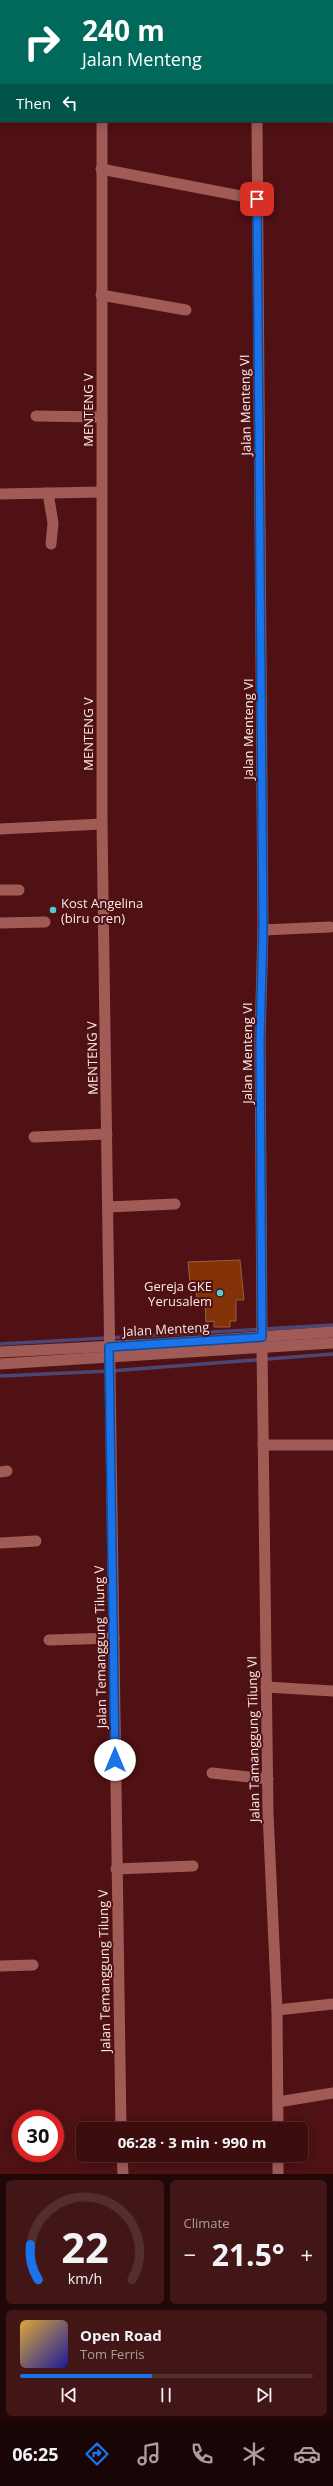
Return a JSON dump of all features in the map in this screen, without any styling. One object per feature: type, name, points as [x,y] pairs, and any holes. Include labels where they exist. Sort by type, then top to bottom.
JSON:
[{"type":"street","name":"MENTENG V","points":[[102,122],[102,824],[109,1352]]},
{"type":"street","name":"Jalan Menteng VI","points":[[257,122],[263,930],[260,1040],[262,1342]]},
{"type":"street","points":[[101,169],[257,199]]},
{"type":"street","points":[[101,294],[186,310]]},
{"type":"street","points":[[36,416],[102,417]]},
{"type":"street","points":[[0,494],[101,492]]},
{"type":"street","points":[[48,493],[53,522],[51,544]]},
{"type":"street","points":[[0,829],[102,824]]},
{"type":"street","points":[[0,890],[18,890]]},
{"type":"street","points":[[0,923],[45,922]]},
{"type":"street","points":[[263,930],[330,927]]},
{"type":"street","points":[[34,1137],[107,1134]]},
{"type":"street","points":[[108,1207],[175,1204]]},
{"type":"street","points":[[0,1364],[109,1352],[262,1342],[333,1332]]},
{"type":"street","points":[[262,1342],[333,1343]]},
{"type":"street","name":"Jalan Tamanggung Tilung VI","points":[[262,1342],[266,1687],[277,2010],[278,2122]]},
{"type":"street","name":"Jalan Menteng","points":[[0,1352],[109,1352]]},
{"type":"street","name":"Jalan Temanggung Tilung V","points":[[109,1352],[121,2122]]},
{"type":"street","points":[[263,1445],[333,1445]]},
{"type":"street","points":[[0,1543],[36,1541]]},
{"type":"street","points":[[49,1640],[114,1638]]},
{"type":"street","points":[[266,1687],[333,1691]]},
{"type":"street","points":[[212,1773],[268,1779]]},
{"type":"street","points":[[116,1869],[193,1866]]},
{"type":"street","points":[[0,1966],[33,1965]]},
{"type":"street","points":[[277,2010],[333,2004]]},
{"type":"street","points":[[278,2102],[333,2093]]},
{"type":"street","points":[[122,2162],[122,2174]]},
{"type":"street","points":[[278,2162],[278,2174]]},
{"type":"building","name":"Gereja GKE Yerusalem","points":[[240,1260],[244,1300],[236,1300],[236,1321],[230,1321],[230,1327],[214,1327],[214,1321],[206,1322],[205,1301],[197,1302],[196,1282],[190,1283],[188,1262]]},
{"type":"waterway","points":[[0,1344],[333,1325]]},
{"type":"waterway","points":[[0,1376],[110,1371],[333,1354]]},
{"type":"place","name":"Kost Angelina (biru oren)","points":[[53,910]]},
{"type":"place","name":"Gereja GKE Yerusalem","points":[[220,1293]]},
{"type":"route","points":[[115,1760],[116,1685],[109,1347],[262,1337],[260,1040],[263,930],[261,854],[262,732],[257,199]]}]
